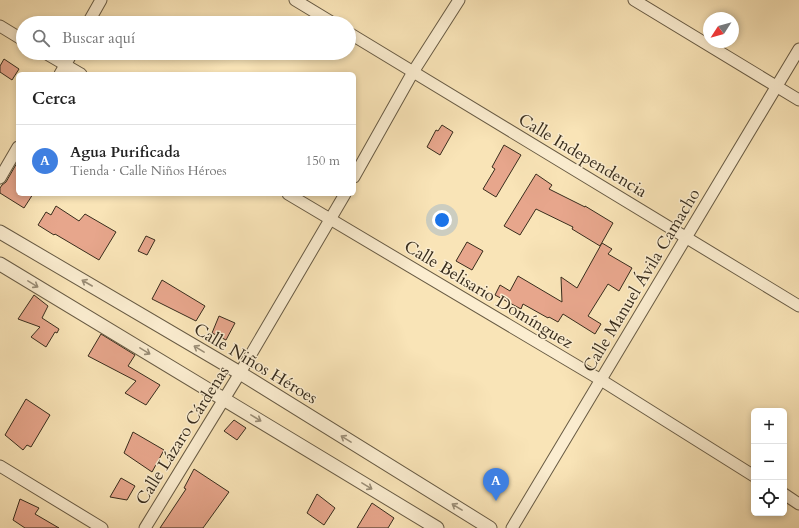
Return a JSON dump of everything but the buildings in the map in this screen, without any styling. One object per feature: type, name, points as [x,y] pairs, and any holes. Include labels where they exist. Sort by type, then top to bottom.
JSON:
[{"type":"street","points":[[92,16],[101,0]]},
{"type":"street","points":[[295,0],[321,16]]},
{"type":"street","points":[[356,173],[413,72],[459,0]]},
{"type":"street","points":[[634,0],[799,100]]},
{"type":"street","points":[[0,26],[16,36]]},
{"type":"street","name":"Calle Independencia","points":[[356,37],[799,306]]},
{"type":"street","name":"Calle Manuel Ávila Camacho","points":[[512,528],[799,49]]},
{"type":"street","points":[[53,60],[63,69],[74,72]]},
{"type":"street","points":[[63,69],[68,60]]},
{"type":"street","points":[[0,178],[16,150]]},
{"type":"street","name":"Calle Belisario Domínguez","points":[[291,196],[601,380],[751,474]]},
{"type":"street","name":"Calle Lázaro Cárdenas","points":[[145,528],[240,373],[344,196]]},
{"type":"street","name":"Calle Niños Héroes","points":[[0,232],[240,373],[490,528]]},
{"type":"street","points":[[0,264],[437,528]]},
{"type":"street","points":[[0,466],[102,528]]},
{"type":"street","points":[[787,496],[799,504]]},
{"type":"place","name":"Agua Purificada","points":[[496,501]]}]
